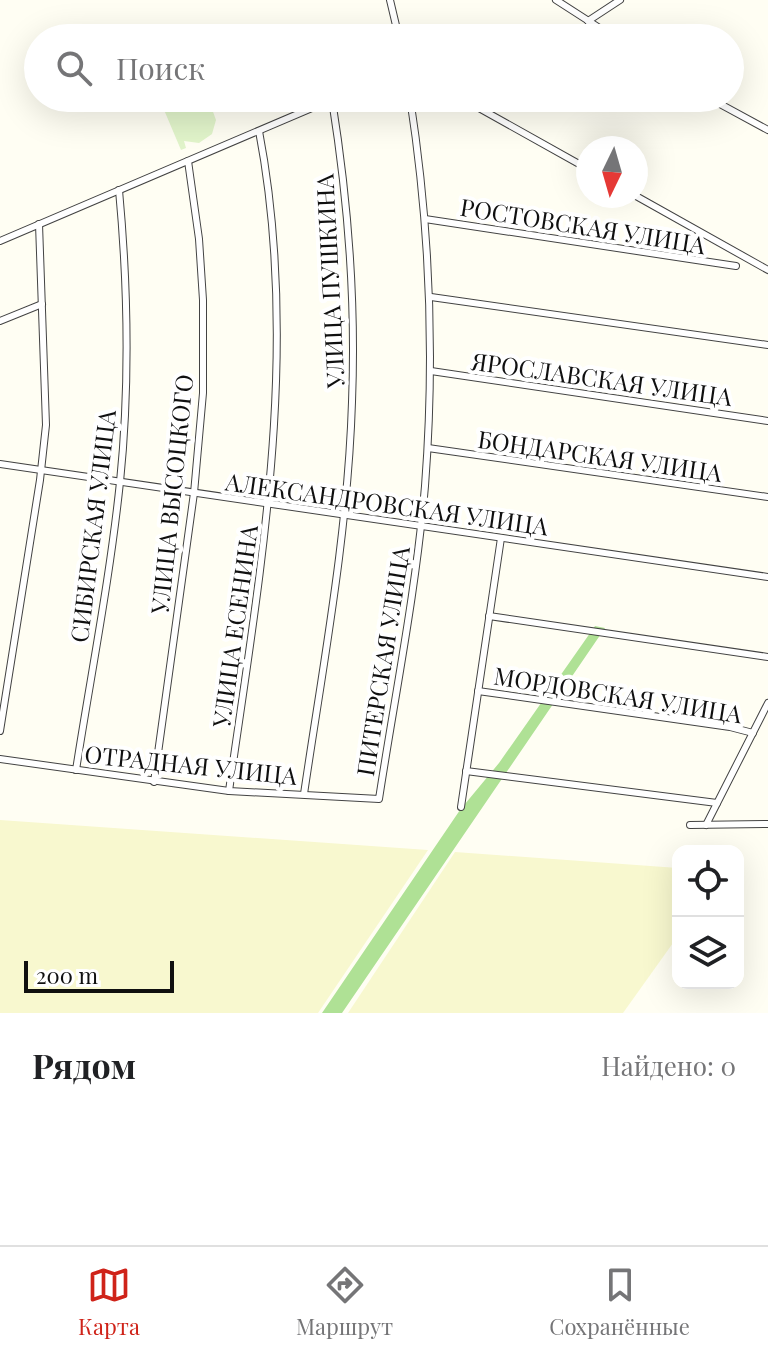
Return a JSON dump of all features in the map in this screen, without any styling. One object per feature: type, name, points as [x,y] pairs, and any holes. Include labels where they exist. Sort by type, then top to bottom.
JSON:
[{"type":"street","points":[[390,0],[396,24]]},
{"type":"street","points":[[556,0],[593,24]]},
{"type":"street","points":[[588,21],[620,0]]},
{"type":"street","points":[[0,241],[304,112]]},
{"type":"street","name":"УЛИЦА ПУШКИНА","points":[[304,794],[344,515],[352,406],[350,245],[335,112]]},
{"type":"street","name":"ПИТЕРСКАЯ УЛИЦА","points":[[379,799],[421,526],[428,448],[431,297],[412,112]]},
{"type":"street","points":[[486,112],[576,162]]},
{"type":"street","points":[[735,112],[768,130]]},
{"type":"street","name":"УЛИЦА ЕСЕНИНА","points":[[229,791],[269,504],[279,353],[271,211],[259,131]]},
{"type":"street","name":"УЛИЦА ВЫСОЦКОГО","points":[[154,782],[194,493],[203,393],[203,300],[199,239],[188,161]]},
{"type":"street","name":"СИБИРСКАЯ УЛИЦА","points":[[76,770],[120,482],[126,389],[127,278],[119,190]]},
{"type":"street","points":[[648,203],[768,270]]},
{"type":"street","name":"РОСТОВСКАЯ УЛИЦА","points":[[425,219],[736,266]]},
{"type":"street","points":[[0,731],[41,471],[47,388],[39,224]]},
{"type":"street","points":[[431,297],[768,345]]},
{"type":"street","points":[[0,321],[42,304]]},
{"type":"street","name":"ЯРОСЛАВСКАЯ УЛИЦА","points":[[431,371],[768,421]]},
{"type":"street","name":"БОНДАРСКАЯ УЛИЦА","points":[[428,448],[768,497]]},
{"type":"street","name":"АЛЕКСАНДРОВСКАЯ УЛИЦА","points":[[0,464],[768,577]]},
{"type":"street","points":[[461,807],[501,538]]},
{"type":"street","points":[[489,616],[768,657]]},
{"type":"street","name":"МОРДОВСКАЯ УЛИЦА","points":[[478,691],[730,727],[753,733]]},
{"type":"street","points":[[706,825],[768,703]]},
{"type":"street","name":"ОТРАДНАЯ УЛИЦА","points":[[0,759],[229,791],[379,799]]},
{"type":"street","points":[[466,771],[717,803]]},
{"type":"street","points":[[690,825],[768,824]]},
{"type":"green space","points":[[165,112],[213,112],[216,120],[212,134],[199,143],[184,141],[186,148],[181,150]]},
{"type":"green space","points":[[595,626],[605,628],[342,1013],[322,1013],[460,810],[499,763]]},
{"type":"green space","points":[[0,820],[428,850],[318,1013],[0,1013]]},
{"type":"green space","points":[[455,852],[672,868],[672,944],[623,1013],[348,1013]]}]
